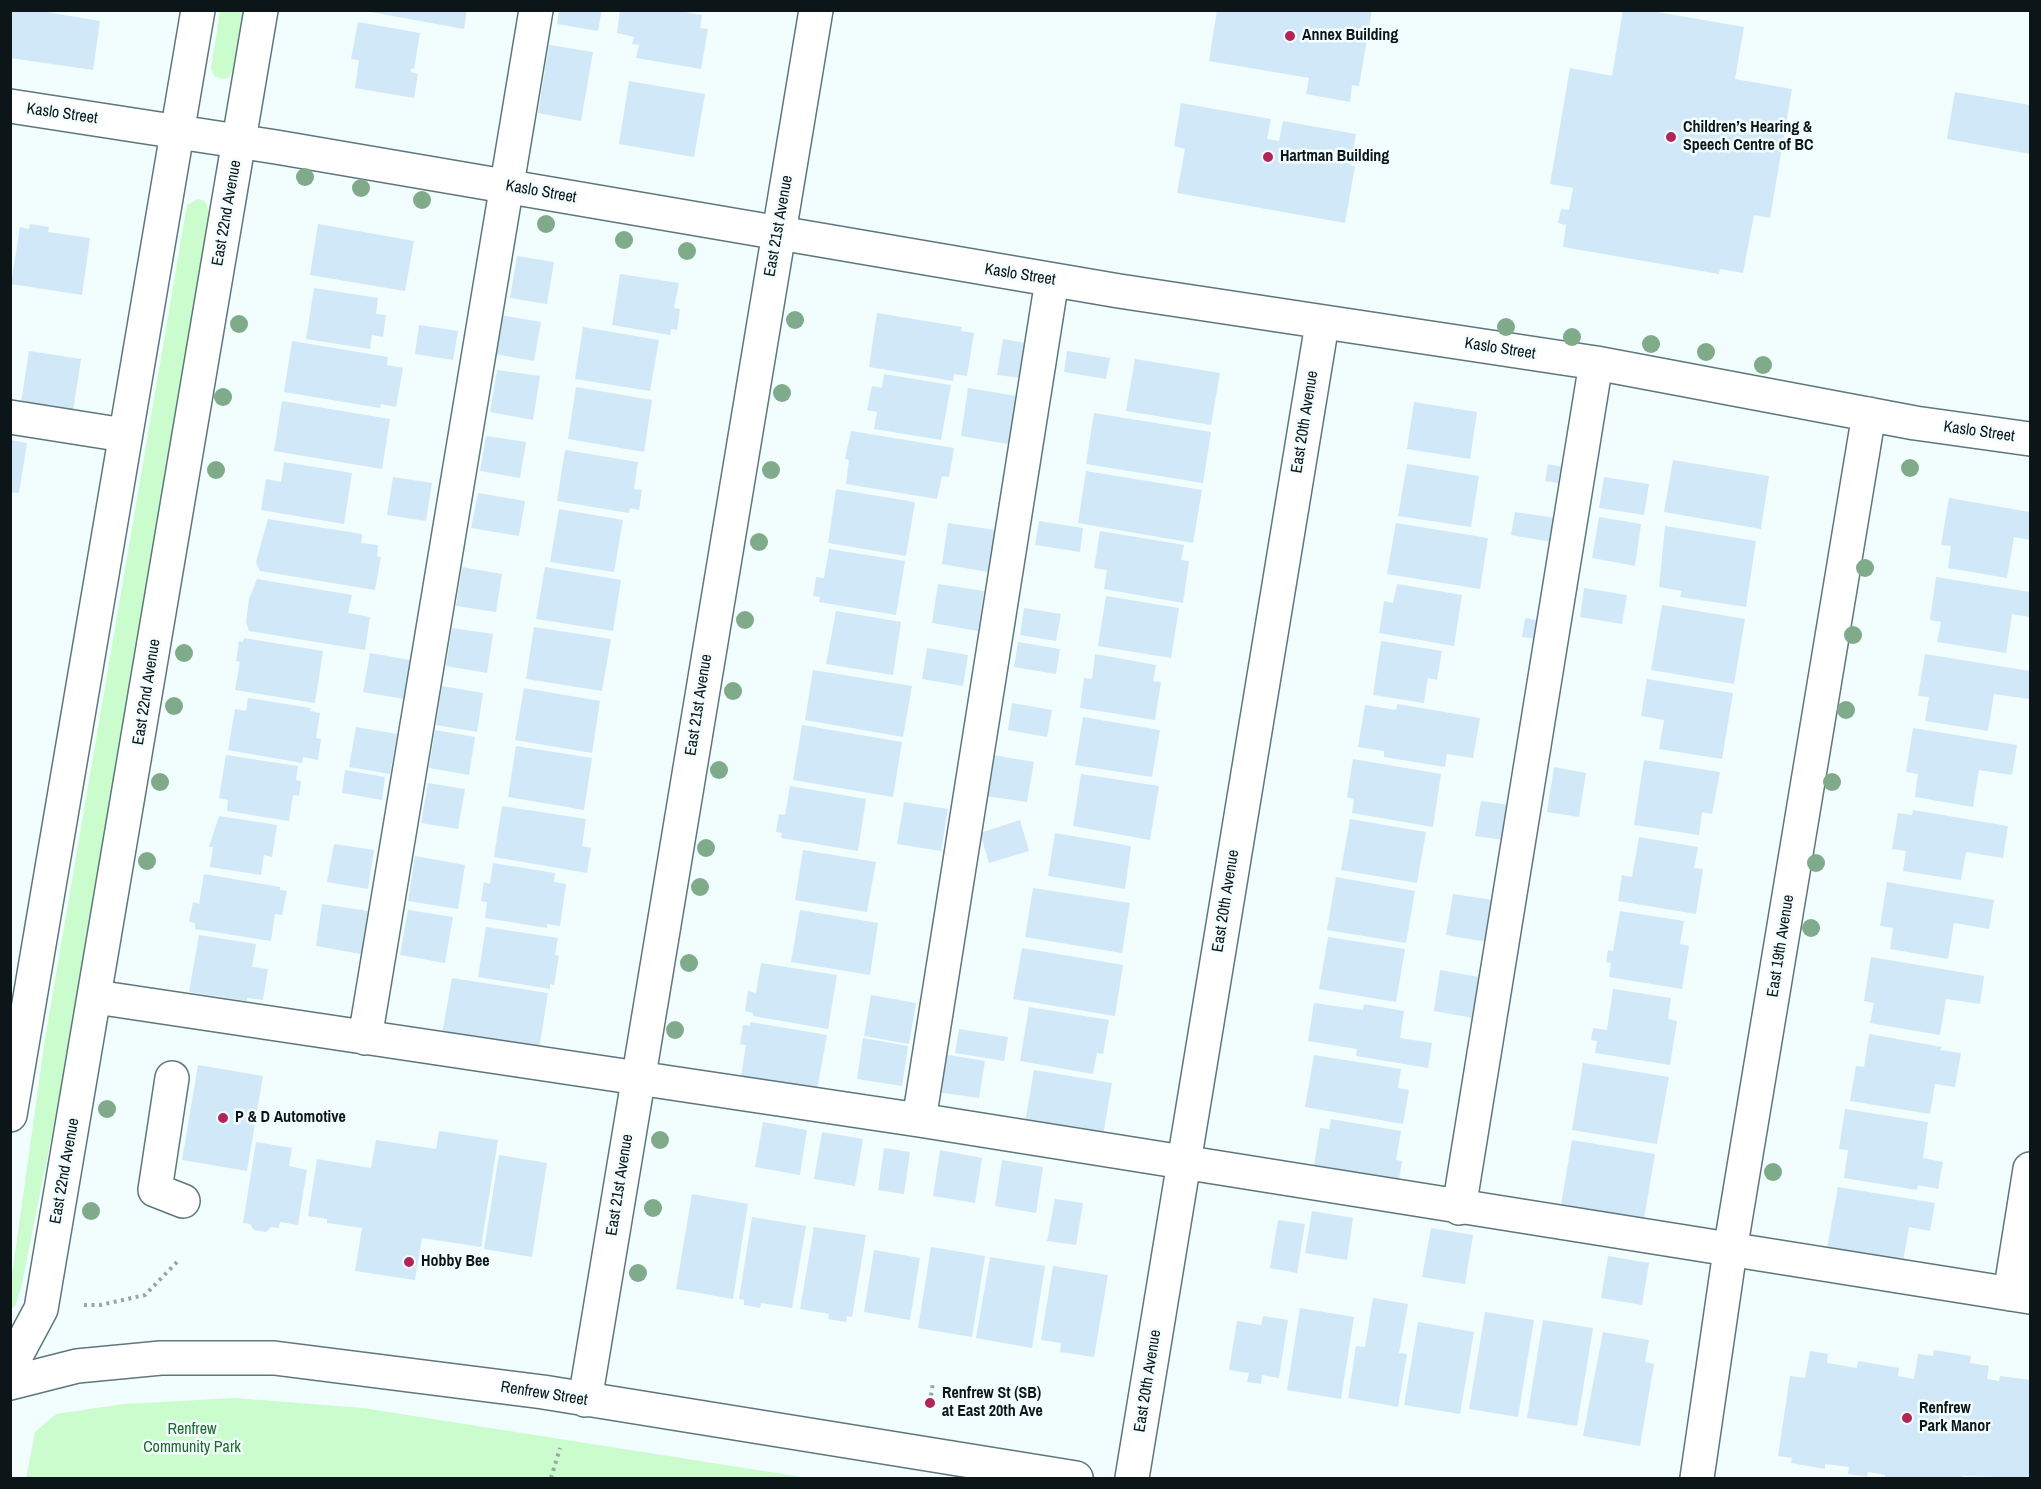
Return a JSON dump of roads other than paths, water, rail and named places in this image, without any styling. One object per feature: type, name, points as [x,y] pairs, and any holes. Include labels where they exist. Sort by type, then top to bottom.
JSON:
[{"type":"street","points":[[10,1114],[198,10]]},
{"type":"street","name":"East 22nd Avenue","points":[[10,1367],[41,1309],[96,997],[261,10]]},
{"type":"street","points":[[365,1038],[536,10]]},
{"type":"street","name":"East 21st Avenue","points":[[585,1400],[636,1079],[816,10]]},
{"type":"street","name":"Kaslo Street","points":[[10,106],[239,141],[778,234],[1322,324],[1596,363],[1869,414],[2031,439]]},
{"type":"street","points":[[919,1120],[1052,280]]},
{"type":"street","name":"East 20th Avenue","points":[[1132,1479],[1322,324]]},
{"type":"street","points":[[1459,1208],[1596,363]]},
{"type":"street","name":"East 19th Avenue","points":[[1697,1479],[1730,1251],[1869,414]]},
{"type":"street","points":[[10,417],[124,435]]},
{"type":"street","points":[[96,997],[919,1120],[1459,1208],[2020,1295],[2031,1169]]},
{"type":"street","points":[[172,1078],[154,1190],[183,1201]]},
{"type":"street","name":"Renfrew Street","points":[[10,1383],[77,1366],[172,1358],[274,1358],[543,1392],[1076,1479]]},
{"type":"place","name":"Annex Building","points":[[1290,36]]},
{"type":"place","name":"Children’s Hearing & Speech Centre of BC","points":[[1671,137]]},
{"type":"place","name":"Hartman Building","points":[[1268,157]]},
{"type":"place","name":"P & D Automotive","points":[[223,1118]]},
{"type":"place","name":"Hobby Bee","points":[[409,1262]]},
{"type":"place","name":"Renfrew St (SB) at East 20th Ave","points":[[930,1403]]},
{"type":"place","name":"Renfrew Park Manor","points":[[1907,1418]]},
{"type":"park label","name":"Renfrew Community Park","points":[[192,1439]]}]
